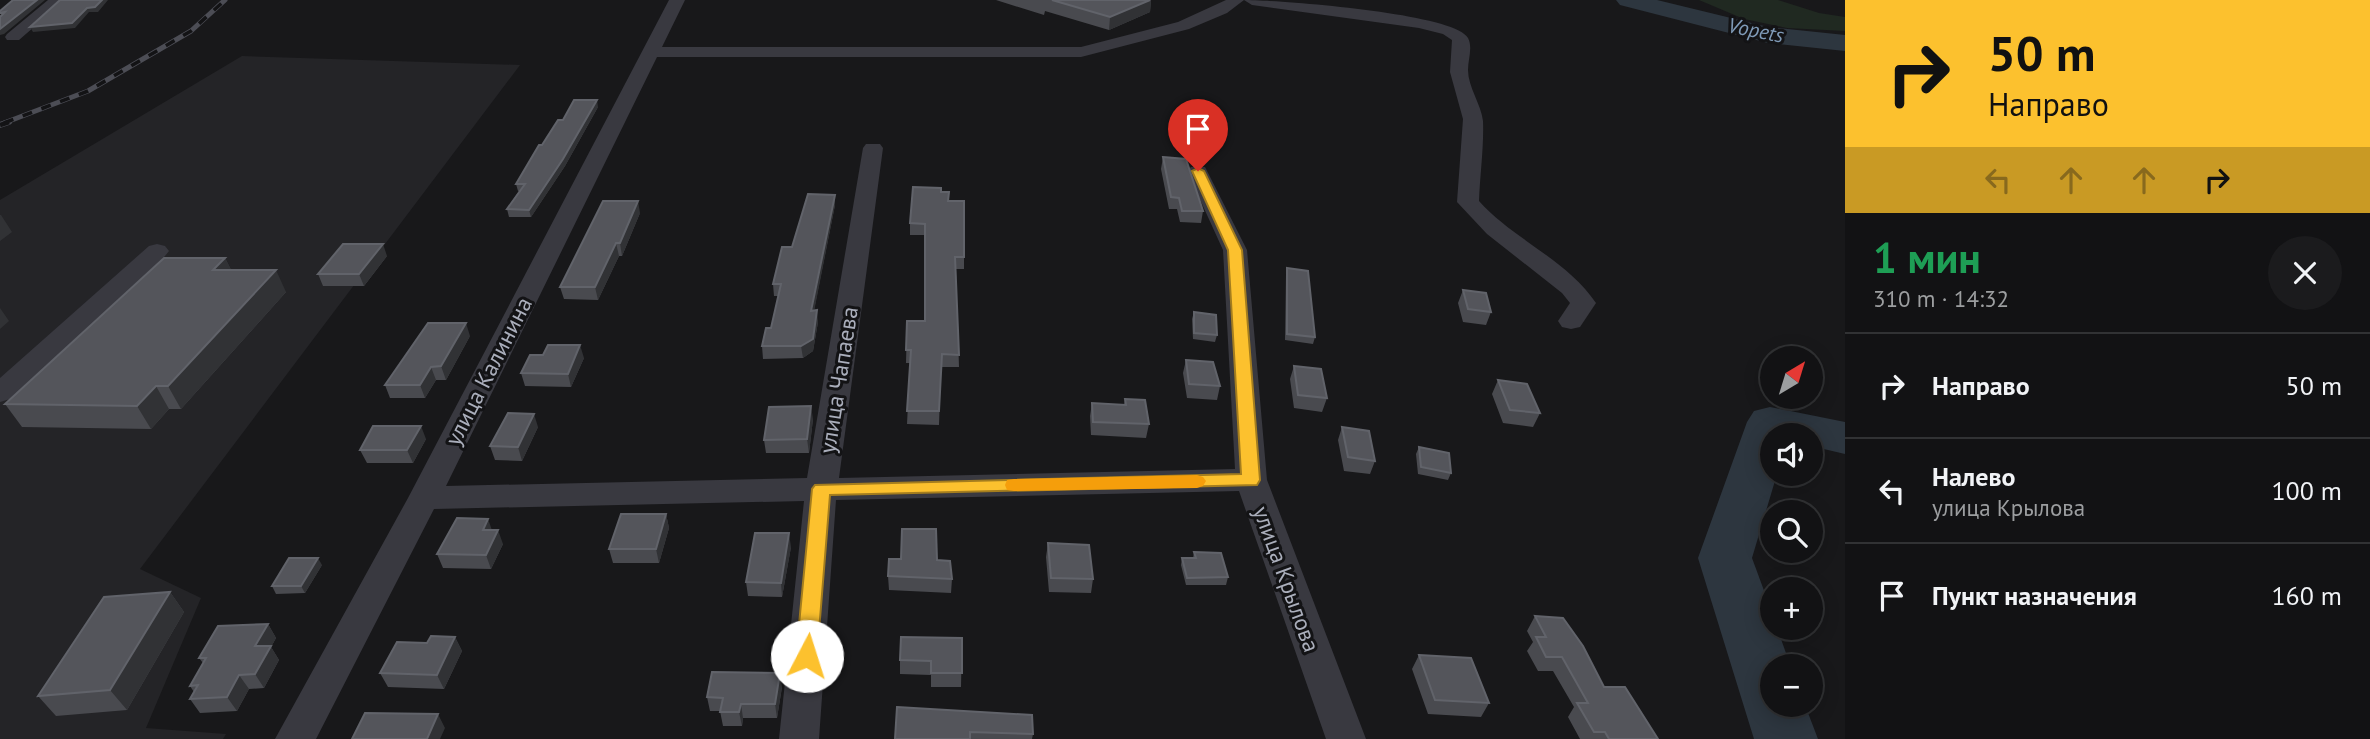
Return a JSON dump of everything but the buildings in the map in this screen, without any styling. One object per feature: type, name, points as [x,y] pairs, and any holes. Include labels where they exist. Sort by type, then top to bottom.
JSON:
[{"type":"street","points":[[13,37],[57,0]]},
{"type":"street","name":"улица Калинина","points":[[295,739],[424,498],[677,0]]},
{"type":"street","points":[[651,52],[1081,52],[1125,42],[1221,12],[1236,0]]},
{"type":"street","points":[[1252,0],[1421,23],[1449,31],[1460,38],[1462,47],[1458,72],[1473,119],[1468,202],[1483,222],[1538,260],[1574,290],[1583,303],[1571,321]]},
{"type":"street","name":"улица Чапаева","points":[[799,739],[821,489],[873,148]]},
{"type":"street","name":"улица Крылова","points":[[1198,171],[1235,250],[1251,480],[1346,739]]},
{"type":"street","points":[[0,393],[157,251]]},
{"type":"street","points":[[424,498],[1251,480]]},
{"type":"shaded area","points":[[1699,0],[1778,0],[1819,13],[1845,17],[1845,31],[1787,28],[1744,19]]},
{"type":"shaded area","points":[[242,56],[520,65],[140,569],[201,598],[146,728],[226,734],[223,739],[0,739],[0,200]]},
{"type":"waterway","name":"Vopets","points":[[1628,0],[1768,35],[1845,43]]},
{"type":"waterway","name":"Vopets","points":[[1760,662],[1725,558],[1770,422],[1845,438]]},
{"type":"waterway","name":"Vopets","points":[[1778,717],[1786,739]]},
{"type":"railway","points":[[4,123],[88,91],[191,31],[225,0]]},
{"type":"railway","points":[[0,125],[9,122]]},
{"type":"slow traffic","points":[[1014,485],[1197,481]]},
{"type":"route","points":[[807,656],[821,489],[1251,480],[1235,250],[1198,171]]}]
